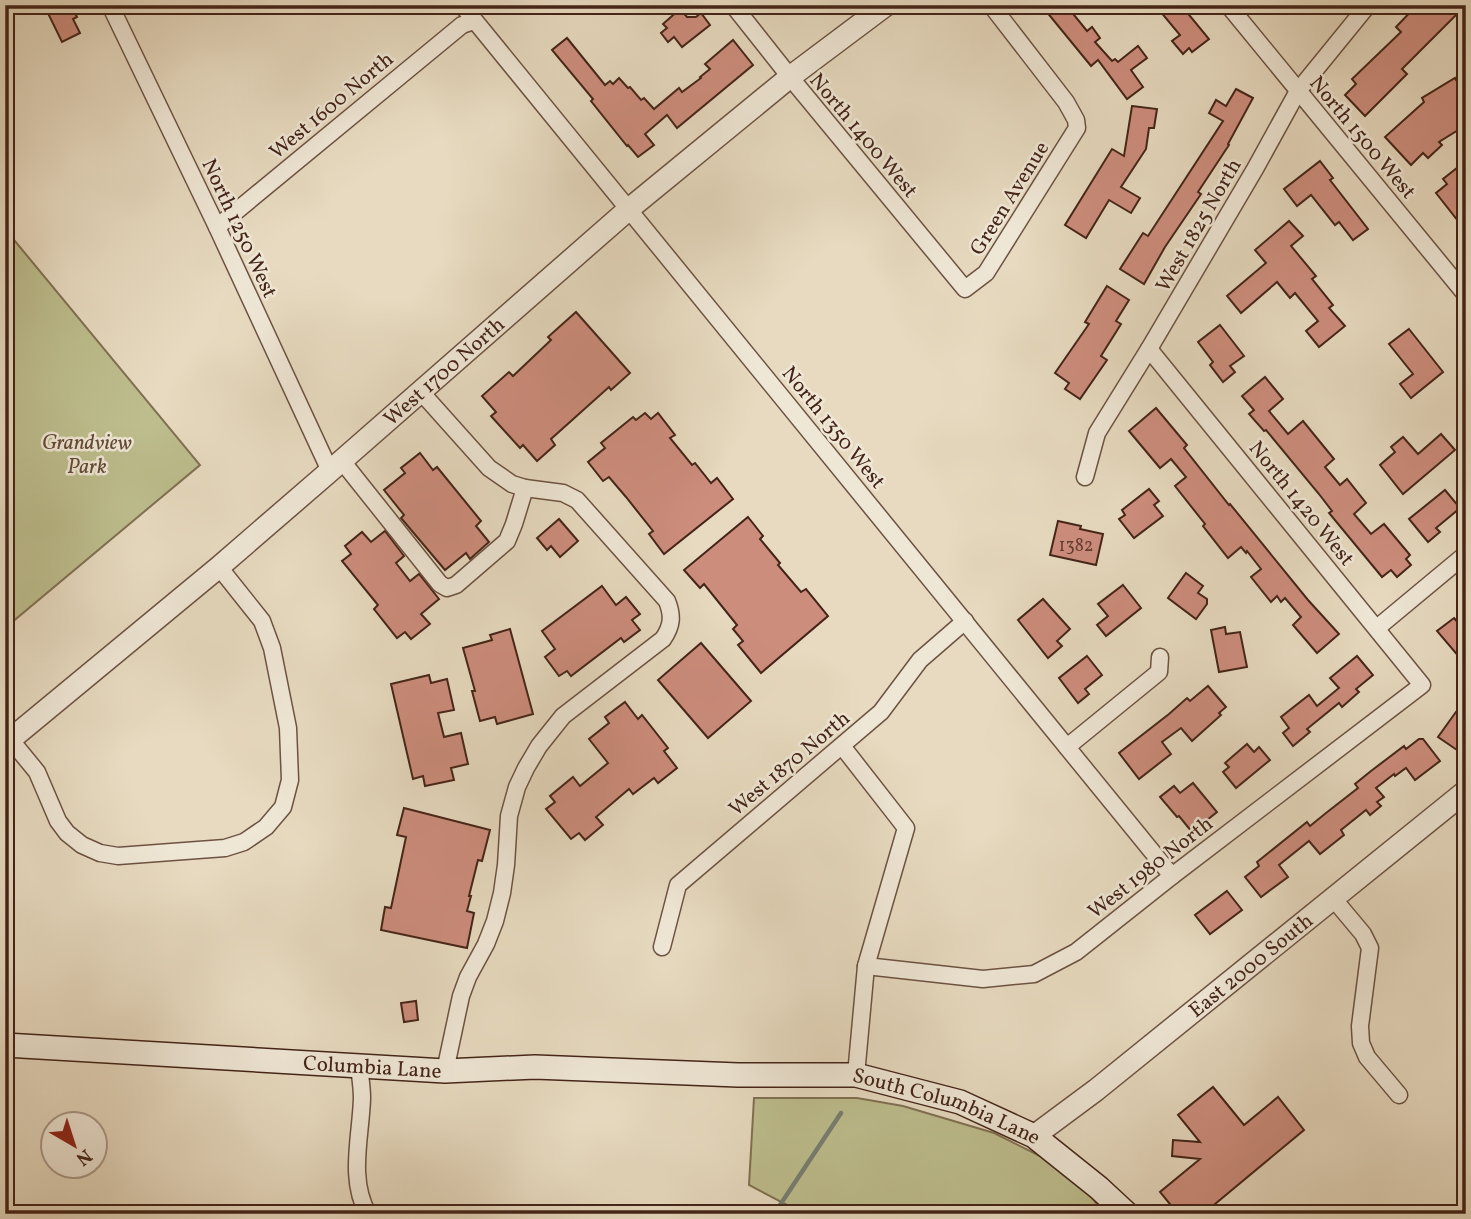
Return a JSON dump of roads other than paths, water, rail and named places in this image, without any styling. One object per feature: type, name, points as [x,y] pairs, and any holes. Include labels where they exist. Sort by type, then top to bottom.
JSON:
[{"type":"main road","name":"Columbia Lane","points":[[5,1045],[445,1071],[535,1067],[738,1075]]},
{"type":"main road","name":"South Columbia Lane","points":[[738,1075],[856,1075],[960,1102],[1034,1136],[1127,1214]]},
{"type":"street","name":"North 1250 West","points":[[110,5],[336,466],[440,584],[447,588],[456,584],[508,541],[525,488]]},
{"type":"street","name":"North 1350 West","points":[[462,5],[1172,876]]},
{"type":"street","name":"North 1400 West","points":[[733,5],[965,289]]},
{"type":"street","name":"West 1700 North","points":[[8,742],[336,466],[629,209],[790,78],[886,5]]},
{"type":"street","name":"Green Avenue","points":[[965,289],[986,273],[1077,128],[1076,120],[1066,102],[992,5]]},
{"type":"street","name":"North 1500 West","points":[[1228,5],[1466,295]]},
{"type":"street","name":"West 1825 North","points":[[1086,478],[1097,433],[1149,349],[1298,92],[1368,5]]},
{"type":"street","name":"West 1600 North","points":[[217,227],[461,25],[474,21]]},
{"type":"street","name":"North 1420 West","points":[[1149,349],[1422,685]]},
{"type":"street","points":[[421,392],[489,468],[512,484],[563,493],[582,504],[667,601],[671,616],[670,629],[663,639],[563,716],[526,768],[517,787],[509,816],[502,893],[495,922],[461,996],[445,1071]]},
{"type":"street","points":[[1377,628],[1466,554]]},
{"type":"street","points":[[8,742],[37,772],[58,821],[67,833],[82,845],[100,853],[118,856],[225,848],[244,842],[266,827],[283,807],[289,780],[288,728],[272,648],[262,621],[219,566]]},
{"type":"street","name":"West 1870 North","points":[[662,947],[678,885],[881,712],[920,660],[965,621]]},
{"type":"street","points":[[1067,747],[1159,672],[1160,657]]},
{"type":"street","name":"West 1980 North","points":[[866,966],[983,979],[1034,974],[1076,952],[1422,685]]},
{"type":"street","points":[[842,746],[906,828],[866,966],[856,1075]]},
{"type":"street","name":"East 2000 South","points":[[1034,1136],[1096,1090],[1466,791]]},
{"type":"street","points":[[1332,897],[1367,940],[1370,948],[1360,1026],[1361,1043],[1367,1057],[1399,1095]]},
{"type":"street","points":[[359,1065],[362,1097],[357,1177],[359,1193],[368,1214]]},
{"type":"waterway","points":[[778,1214],[778,1208],[841,1113]]},
{"type":"park label","name":"Grandview Park","points":[[87,454]]}]
